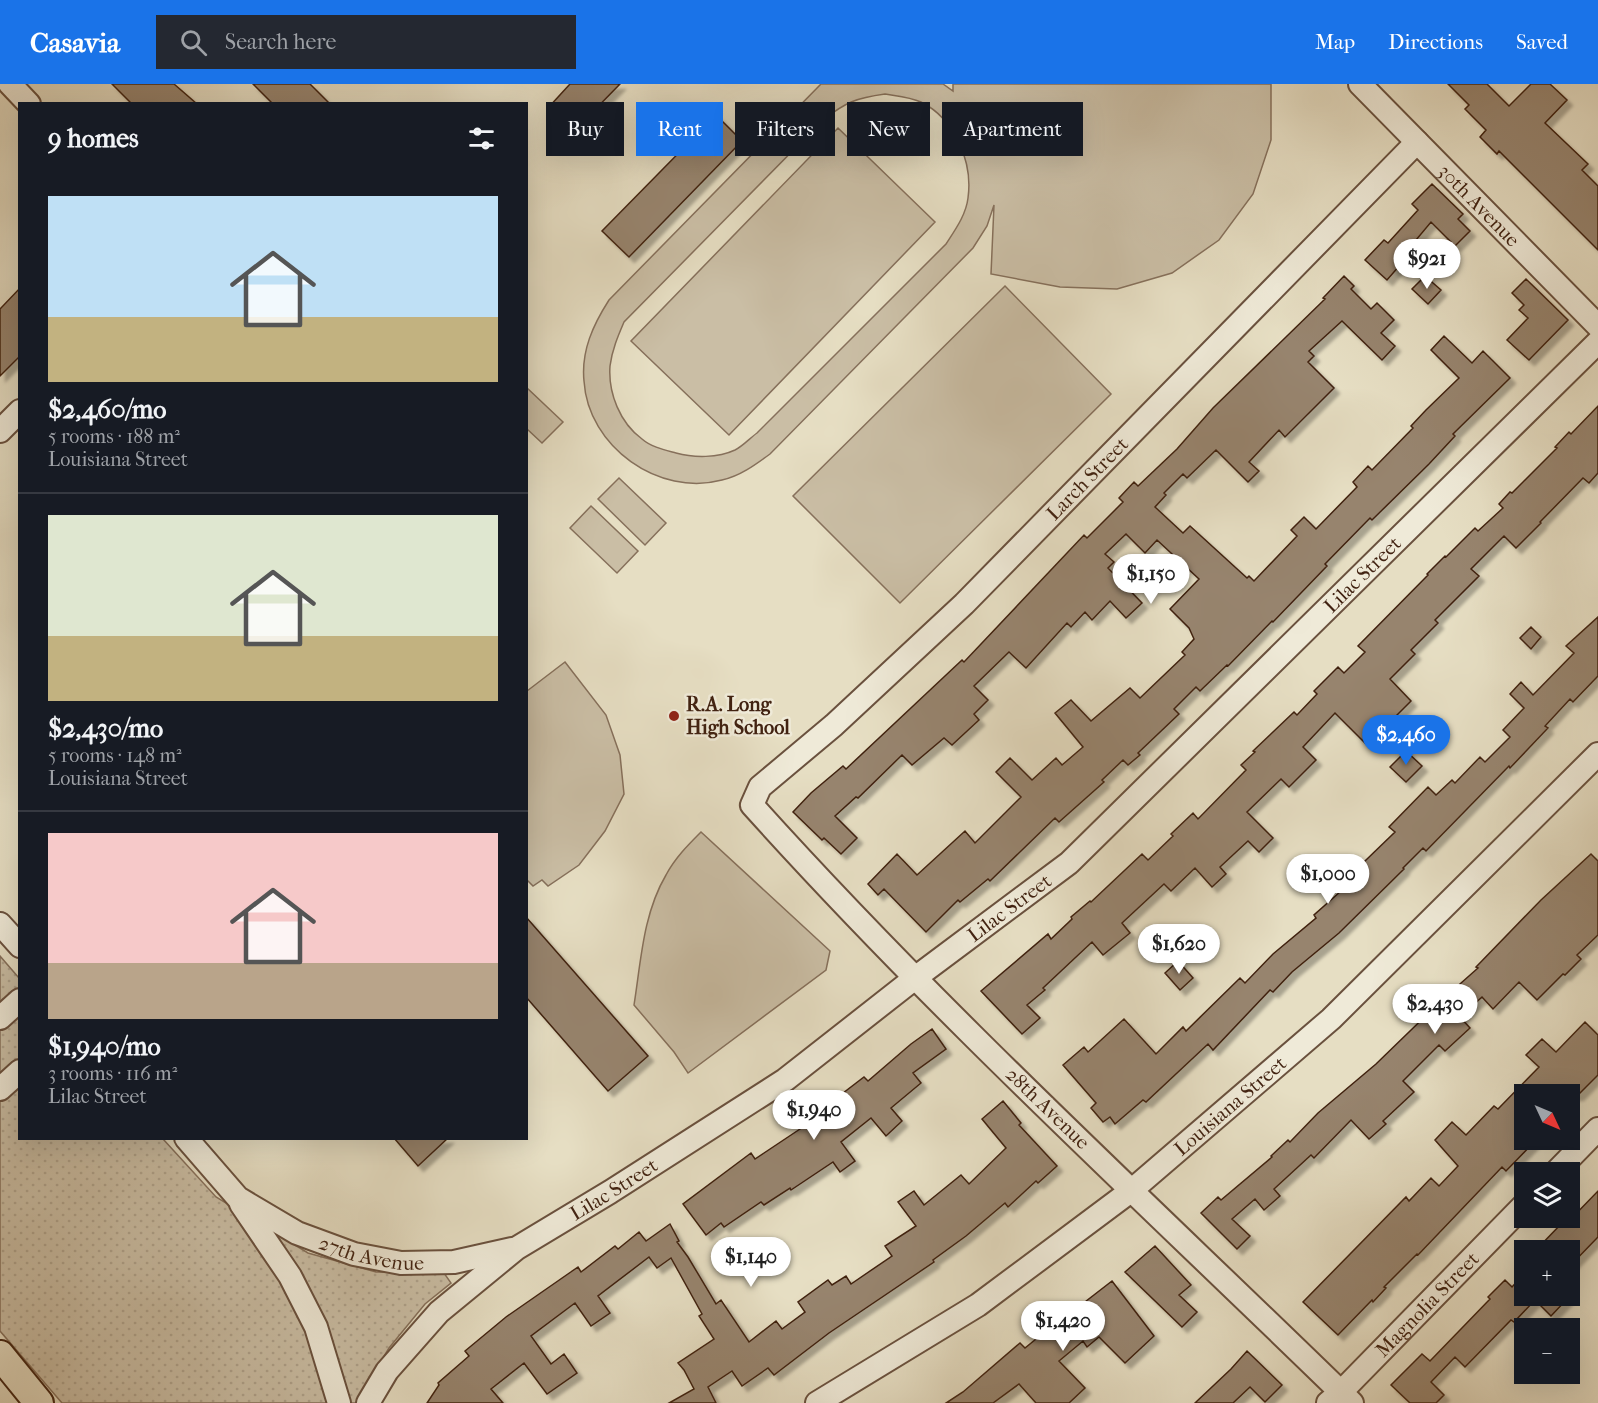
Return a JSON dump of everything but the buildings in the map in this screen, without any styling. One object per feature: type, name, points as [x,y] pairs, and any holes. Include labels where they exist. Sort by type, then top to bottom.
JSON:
[{"type":"main road","points":[[0,1355],[39,1403]]},
{"type":"street","points":[[10,84],[27,102]]},
{"type":"street","name":"30th Avenue","points":[[1360,84],[1598,326]]},
{"type":"street","name":"Larch Street","points":[[752,805],[759,787],[834,725],[964,604],[1417,142]]},
{"type":"street","name":"Lilac Street","points":[[368,1403],[387,1371],[439,1312],[517,1248],[610,1192],[785,1080],[915,978],[1069,863],[1598,342]]},
{"type":"street","points":[[0,431],[18,413]]},
{"type":"street","name":"Louisiana Street","points":[[817,1403],[978,1305],[1132,1190],[1331,1019],[1598,754]]},
{"type":"street","name":"28th Avenue","points":[[752,805],[830,891],[915,978],[1132,1190],[1340,1399]]},
{"type":"street","points":[[0,924],[18,944]]},
{"type":"street","points":[[0,1018],[18,1002]]},
{"type":"street","points":[[0,1089],[18,1073]]},
{"type":"street","points":[[1567,1162],[1598,1130]]},
{"type":"street","name":"27th Avenue","points":[[188,1140],[237,1198],[290,1276],[316,1327],[339,1403]]},
{"type":"street","name":"27th Avenue","points":[[237,1198],[297,1233],[354,1254],[401,1263],[454,1262],[517,1248]]},
{"type":"street","name":"Magnolia Street","points":[[1340,1399],[1514,1216]]},
{"type":"shaded area","points":[[821,84],[943,84],[953,91],[953,84],[1271,84],[1271,140],[1253,194],[1219,240],[1172,273],[1117,289],[1060,287],[991,274],[994,205],[987,226],[973,248],[770,454],[735,476],[698,483],[674,481],[652,474],[631,462],[613,446],[598,427],[588,405],[584,381],[586,349],[598,319],[609,300],[750,156],[788,156],[624,322],[611,360],[611,387],[617,407],[627,425],[646,442],[683,455],[714,456],[728,453],[757,433],[946,244],[960,222],[967,204],[969,184],[964,156],[1083,156],[1083,102],[942,102],[942,118],[930,108],[930,102],[885,94],[847,102],[847,104],[835,111],[835,102],[803,102]]},
{"type":"shaded area","points":[[838,128],[847,137],[847,156],[867,156],[935,222],[729,435],[631,341],[811,156],[835,156],[835,131]]},
{"type":"shaded area","points":[[1005,286],[1111,394],[900,603],[793,496]]},
{"type":"shaded area","points":[[528,389],[563,422],[542,443],[528,430]]},
{"type":"shaded area","points":[[619,478],[666,523],[645,545],[598,499]]},
{"type":"shaded area","points":[[591,506],[638,551],[617,573],[570,528]]},
{"type":"shaded area","points":[[565,662],[606,715],[620,755],[624,794],[605,831],[579,865],[548,886],[542,880],[533,886],[528,881],[528,690]]},
{"type":"shaded area","points":[[701,832],[830,951],[826,970],[688,1073],[674,1052],[634,1005],[644,938],[658,890],[673,863]]},
{"type":"shaded area","points":[[0,956],[18,977],[18,1140],[164,1140],[216,1197],[308,1253],[376,1272],[444,1273],[451,1283],[425,1304],[389,1348],[356,1403],[62,1403],[0,1331]]},
{"type":"place","name":"R.A. Long High School","points":[[674,716]]}]
